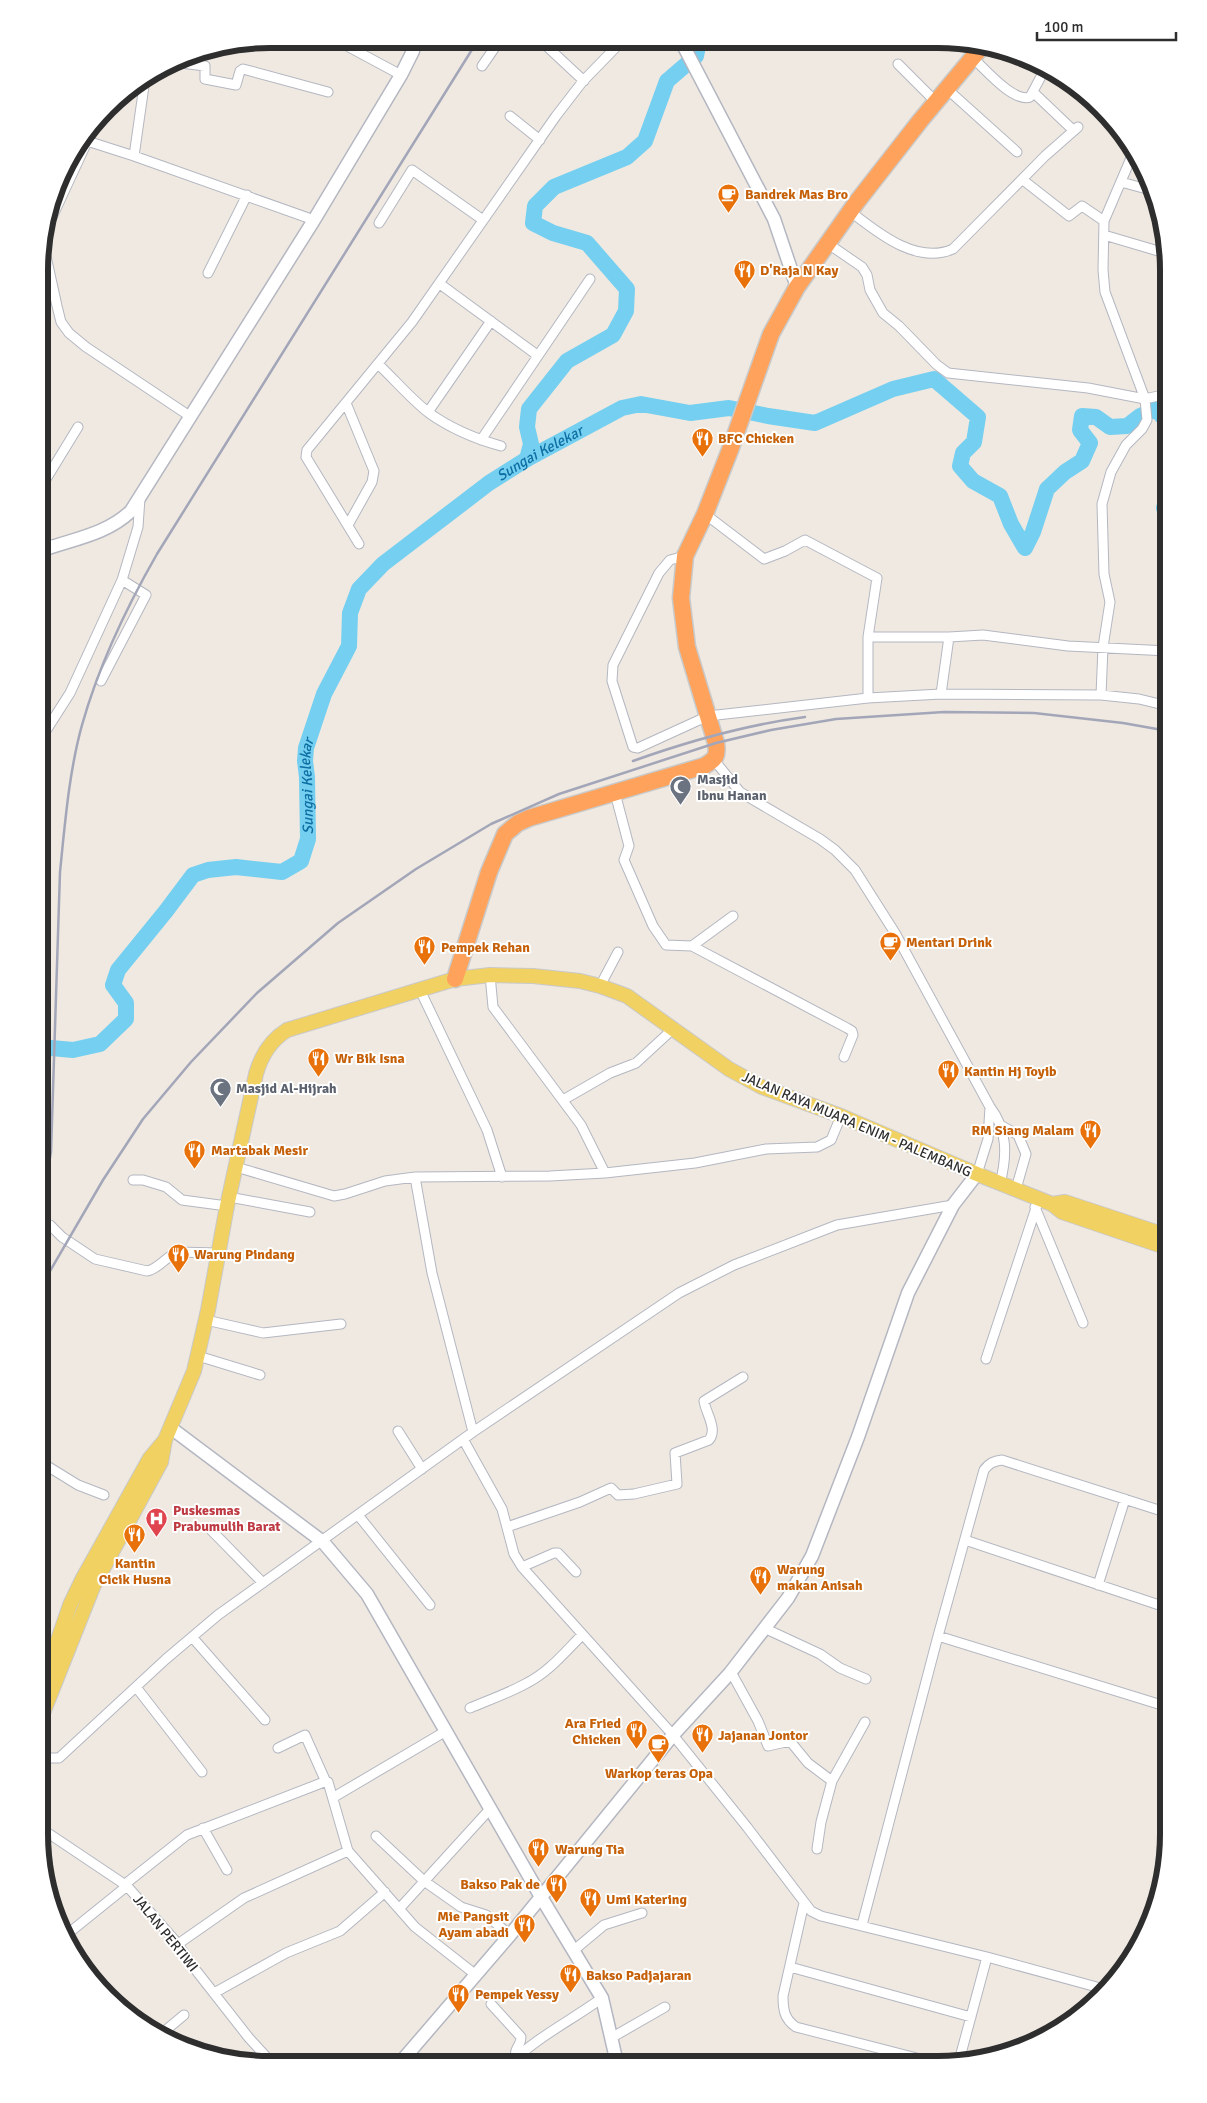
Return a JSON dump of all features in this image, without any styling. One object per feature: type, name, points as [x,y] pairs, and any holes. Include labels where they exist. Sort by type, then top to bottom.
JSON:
[{"type":"highway","points":[[455,980],[489,872],[505,834],[518,823],[529,818],[704,766],[714,760],[718,753],[687,647],[681,598],[685,556],[705,514],[771,334],[797,287],[827,243],[978,52]]},
{"type":"main road","name":"JALAN RAYA MUARA ENIM - PALEMBANG","points":[[49,1670],[70,1605],[82,1580],[150,1458],[168,1434],[187,1392],[206,1320],[217,1253],[259,1063],[278,1036],[287,1030],[455,980],[490,975],[533,976],[580,981],[627,996],[729,1069],[762,1087],[841,1116],[1016,1190],[1062,1212],[1160,1245]]},
{"type":"main road","name":"JALAN RAYA MUARA ENIM - PALEMBANG","points":[[1042,1203],[1065,1202],[1160,1233]]},
{"type":"street","points":[[351,48],[401,75]]},
{"type":"street","points":[[48,548],[104,530],[121,521],[140,498],[314,220],[401,75],[413,48]]},
{"type":"street","points":[[482,66],[494,48]]},
{"type":"street","points":[[549,48],[584,81]]},
{"type":"street","points":[[359,544],[306,457],[306,453],[311,444],[378,364],[440,284],[483,220],[584,81],[615,48]]},
{"type":"street","points":[[684,48],[774,219],[797,287]]},
{"type":"street","points":[[973,58],[1014,96],[1027,98],[1042,74]]},
{"type":"street","points":[[186,64],[205,66],[205,79],[209,81],[236,85],[240,71],[243,69],[328,92]]},
{"type":"street","points":[[898,64],[1016,152]]},
{"type":"street","points":[[134,156],[145,86]]},
{"type":"street","points":[[851,212],[878,234],[906,248],[923,253],[946,252],[954,249],[1076,129],[1032,92]]},
{"type":"street","points":[[510,116],[540,140]]},
{"type":"street","points":[[88,142],[247,195],[314,220]]},
{"type":"street","points":[[56,208],[81,153]]},
{"type":"street","points":[[1102,695],[1103,647],[1110,602],[1104,574],[1102,504],[1111,472],[1126,445],[1142,429],[1147,420],[1146,403],[1105,292],[1103,270],[1104,221],[1130,160]]},
{"type":"street","points":[[379,222],[412,170],[483,220]]},
{"type":"street","points":[[1023,180],[1069,216],[1082,206],[1104,221]]},
{"type":"street","points":[[1121,182],[1144,188]]},
{"type":"street","points":[[208,273],[247,195]]},
{"type":"street","points":[[1104,235],[1159,251]]},
{"type":"street","points":[[827,243],[862,268],[867,276],[870,290],[883,313],[899,326],[937,365],[948,373],[1088,388],[1146,403],[1158,396],[1160,397]]},
{"type":"street","points":[[48,266],[61,322],[68,333],[191,417]]},
{"type":"street","points":[[482,440],[537,355],[590,279]]},
{"type":"street","points":[[440,284],[537,355]]},
{"type":"street","points":[[428,412],[490,321]]},
{"type":"street","points":[[378,364],[428,412],[482,440],[501,446]]},
{"type":"street","points":[[346,403],[374,471],[372,482],[348,525]]},
{"type":"street","points":[[48,476],[78,427]]},
{"type":"street","points":[[48,727],[70,693],[122,580],[138,528],[140,498]]},
{"type":"street","points":[[705,514],[761,558],[768,559],[805,540],[877,578],[868,637],[868,698]]},
{"type":"street","points":[[685,556],[670,560],[659,573],[613,666],[612,681],[633,747],[638,748],[708,716],[868,698],[941,694],[1102,695],[1139,699],[1160,704]]},
{"type":"street","points":[[102,681],[146,595],[122,580]]},
{"type":"street","points":[[868,637],[983,635],[1068,646],[1160,651]]},
{"type":"street","points":[[941,694],[949,637]]},
{"type":"street","points":[[714,760],[740,792],[820,839],[855,870],[895,933],[990,1107],[1002,1126],[1018,1136],[1026,1154],[1016,1190]]},
{"type":"street","points":[[615,793],[629,846],[624,860],[653,926],[666,945],[692,946],[852,1031],[853,1036],[844,1057]]},
{"type":"street","points":[[692,946],[734,916]]},
{"type":"street","points":[[600,986],[618,952]]},
{"type":"street","points":[[490,975],[493,1007],[581,1126],[605,1173]]},
{"type":"street","points":[[420,990],[488,1130],[502,1177]]},
{"type":"street","points":[[563,1100],[610,1073],[636,1063],[674,1028]]},
{"type":"street","points":[[406,2056],[510,1935],[673,1735],[731,1672],[788,1598],[812,1556],[858,1437],[908,1293],[953,1205],[977,1174],[988,1140],[990,1107]]},
{"type":"street","points":[[236,1167],[334,1196],[385,1181],[415,1177],[502,1177],[605,1173],[695,1163],[766,1149],[817,1147],[831,1140],[841,1116]]},
{"type":"street","points":[[1000,1184],[1005,1155],[1002,1126]]},
{"type":"street","points":[[415,1177],[432,1274],[473,1432]]},
{"type":"street","points":[[133,1180],[143,1180],[166,1187],[182,1200],[228,1201],[310,1212]]},
{"type":"street","points":[[1042,1203],[1083,1324]]},
{"type":"street","points":[[986,1359],[1042,1203]]},
{"type":"street","points":[[48,1757],[59,1758],[218,1615],[323,1542],[473,1432],[679,1293],[734,1264],[836,1225],[953,1205]]},
{"type":"street","points":[[50,1225],[62,1237],[95,1259],[147,1271],[154,1270],[172,1254],[178,1252],[217,1253]]},
{"type":"street","points":[[206,1320],[263,1333],[341,1324]]},
{"type":"street","points":[[198,1356],[260,1375]]},
{"type":"street","points":[[507,1527],[572,1505],[612,1488],[618,1495],[677,1484],[675,1453],[709,1440],[712,1435],[713,1430],[704,1401],[743,1377]]},
{"type":"street","points":[[398,1431],[422,1469]]},
{"type":"street","points":[[168,1434],[323,1542],[367,1594],[541,1897],[602,1998],[615,2056]]},
{"type":"street","points":[[463,1439],[502,1509],[514,1554],[522,1567],[673,1735],[811,1911],[821,1916],[988,1956],[1097,1987]]},
{"type":"street","points":[[862,1925],[938,1636],[984,1470],[988,1464],[1002,1460],[1160,1510]]},
{"type":"street","points":[[48,1467],[78,1485],[104,1495]]},
{"type":"street","points":[[1098,1585],[1125,1499]]},
{"type":"street","points":[[358,1515],[430,1605]]},
{"type":"street","points":[[211,1530],[263,1583]]},
{"type":"street","points":[[965,1540],[1160,1605]]},
{"type":"street","points":[[522,1567],[558,1553],[576,1572]]},
{"type":"street","points":[[764,1628],[820,1654],[840,1668],[866,1679]]},
{"type":"street","points":[[470,1708],[527,1684],[548,1669],[582,1635]]},
{"type":"street","points":[[938,1636],[1160,1705]]},
{"type":"street","points":[[192,1637],[264,1720]]},
{"type":"street","points":[[731,1672],[758,1721],[768,1746],[790,1742],[808,1763],[832,1781]]},
{"type":"street","points":[[136,1687],[202,1772]]},
{"type":"street","points":[[817,1849],[821,1822],[832,1781],[865,1722]]},
{"type":"street","points":[[334,1796],[446,1731]]},
{"type":"street","points":[[278,1748],[305,1735],[326,1782],[330,1784],[348,1851],[415,1927],[476,1975]]},
{"type":"street","points":[[69,1930],[126,1886],[187,1835],[326,1782]]},
{"type":"street","points":[[399,1909],[490,1809]]},
{"type":"street","points":[[203,1828],[227,1870]]},
{"type":"street","name":"JALAN PERTIWI","points":[[48,1833],[126,1886],[178,1944],[214,1993],[266,2056]]},
{"type":"street","points":[[376,1836],[424,1881],[461,1907],[486,1915],[510,1935]]},
{"type":"street","points":[[178,1944],[244,1898],[348,1851]]},
{"type":"street","points":[[214,1993],[286,1953],[340,1931],[385,1892]]},
{"type":"street","points":[[804,1903],[783,1996],[784,2010],[791,2024],[796,2027],[909,2056]]},
{"type":"street","points":[[573,1951],[604,1926],[642,1913]]},
{"type":"street","points":[[961,2054],[988,1956]]},
{"type":"street","points":[[790,1966],[971,2017]]},
{"type":"street","points":[[520,2056],[526,2049],[572,2020],[602,1998]]},
{"type":"street","points":[[491,2004],[521,2037],[514,2056]]},
{"type":"street","points":[[611,2038],[665,2008]]},
{"type":"street","points":[[166,2030],[184,2015]]},
{"type":"waterway","points":[[527,459],[531,444],[527,427],[529,409],[567,361],[613,335],[626,311],[627,289],[587,243],[553,233],[533,223],[535,206],[554,187],[627,157],[645,141],[667,81],[696,56],[698,48]]},
{"type":"waterway","name":"Sungai Kelekar","points":[[48,1048],[73,1050],[100,1044],[126,1019],[126,1003],[113,985],[118,970],[193,875],[208,870],[236,867],[282,872],[301,861],[308,839],[306,748],[324,694],[349,646],[350,613],[359,589],[383,564],[489,483],[527,459],[622,408],[641,404],[690,413],[729,408],[815,423],[893,389],[934,379],[978,417],[974,442],[963,453],[960,466],[973,481],[1000,496],[1011,524],[1025,548],[1033,532],[1047,489],[1065,472],[1082,461],[1090,443],[1080,430],[1082,416],[1096,417],[1110,427],[1127,426],[1140,416],[1156,409],[1160,414]]},
{"type":"railway","points":[[48,1169],[51,1152],[60,872],[64,835],[71,779],[82,725],[105,659],[124,616],[157,554],[473,48]]},
{"type":"railway","points":[[48,1275],[103,1180],[143,1119],[191,1062],[257,993],[338,923],[416,869],[491,824],[559,794],[716,743],[771,730],[836,719],[944,712],[1034,713],[1123,723],[1160,730]]},
{"type":"railway","points":[[633,761],[718,734],[761,724],[805,717]]},
{"type":"place","name":"Bandrek Mas Bro","points":[[729,213]]},
{"type":"place","name":"D'Raja N Kay","points":[[744,289]]},
{"type":"place","name":"BFC Chicken","points":[[702,457]]},
{"type":"place","name":"Masjid Ibnu Hanan","points":[[681,806]]},
{"type":"place","name":"Mentari Drink","points":[[890,961]]},
{"type":"place","name":"Pempek Rehan","points":[[425,966]]},
{"type":"place","name":"Wr Bik Isna","points":[[319,1077]]},
{"type":"place","name":"Kantin Hj Toyib","points":[[948,1090]]},
{"type":"place","name":"Masjid Al-Hijrah","points":[[220,1107]]},
{"type":"place","name":"RM Siang Malam","points":[[1090,1149]]},
{"type":"place","name":"Martabak Mesir","points":[[195,1169]]},
{"type":"place","name":"Warung Pindang","points":[[178,1273]]},
{"type":"place","name":"Puskesmas Prabumulih Barat","points":[[157,1537]]},
{"type":"place","name":"Kantin Cicik Husna","points":[[135,1554]]},
{"type":"place","name":"Warung makan Anisah","points":[[761,1596]]},
{"type":"place","name":"Ara Fried Chicken","points":[[637,1750]]},
{"type":"place","name":"Jajanan Jontor","points":[[702,1754]]},
{"type":"place","name":"Warkop teras Opa","points":[[659,1764]]},
{"type":"place","name":"Warung Tia","points":[[539,1868]]},
{"type":"place","name":"Bakso Pak de","points":[[556,1903]]},
{"type":"place","name":"Umi Katering","points":[[590,1918]]},
{"type":"place","name":"Mie Pangsit Ayam abadi","points":[[525,1943]]},
{"type":"place","name":"Bakso Padjajaran","points":[[570,1994]]},
{"type":"place","name":"Pempek Yessy","points":[[459,2013]]}]
